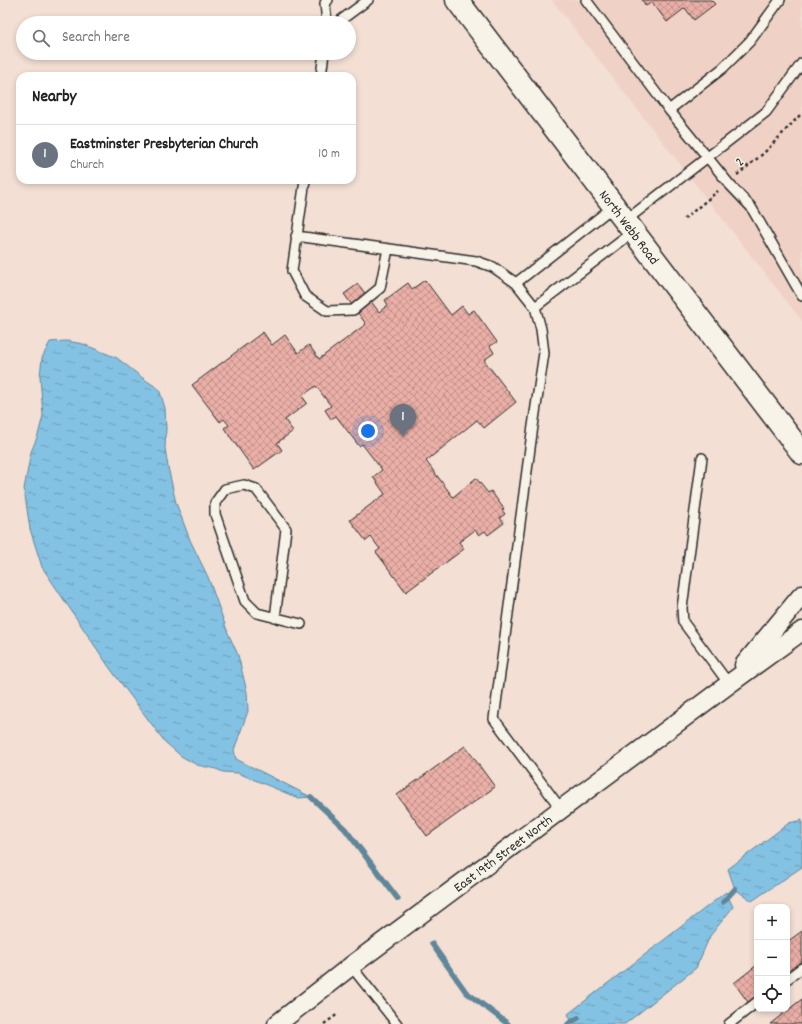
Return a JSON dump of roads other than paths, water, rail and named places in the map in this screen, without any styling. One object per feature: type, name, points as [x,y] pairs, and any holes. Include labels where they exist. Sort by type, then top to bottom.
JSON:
[{"type":"main road","name":"North Webb Road","points":[[457,0],[802,453]]},
{"type":"street","name":"East 19th Street North","points":[[729,684],[802,595]]},
{"type":"street","name":"East 19th Street North","points":[[277,1024],[351,966],[802,631]]},
{"type":"lane","points":[[326,16],[325,3],[328,0]]},
{"type":"lane","points":[[346,16],[368,0]]},
{"type":"lane","points":[[586,0],[670,110],[728,182],[751,207],[802,296]]},
{"type":"lane","points":[[670,110],[723,68],[750,41],[780,0]]},
{"type":"lane","points":[[322,72],[323,60]]},
{"type":"lane","points":[[516,282],[624,220],[708,157],[766,112],[802,64]]},
{"type":"lane","points":[[304,184],[292,271],[305,296],[327,311],[353,310],[380,288],[388,249]]},
{"type":"lane","points":[[535,307],[624,220]]},
{"type":"lane","points":[[296,236],[476,261],[493,267],[516,282],[535,307],[541,329],[544,353],[494,719],[561,809]]},
{"type":"lane","points":[[702,458],[682,608],[683,622],[729,684]]},
{"type":"lane","points":[[275,618],[286,529],[256,489],[244,485],[225,489],[216,503],[215,514],[245,601],[257,613],[275,618],[302,624]]},
{"type":"lane","points":[[351,966],[397,1024]]},
{"type":"lane","points":[[790,977],[802,968]]},
{"type":"lane","points":[[729,1024],[754,1004]]},
{"type":"water","points":[[67,341],[83,344],[117,358],[159,389],[165,408],[165,448],[176,503],[190,540],[208,577],[228,633],[238,655],[247,692],[248,711],[234,750],[236,759],[311,797],[298,798],[238,773],[223,772],[197,765],[181,756],[165,742],[109,667],[42,567],[30,529],[24,489],[31,452],[38,435],[43,416],[40,376],[42,358],[50,342]]},
{"type":"water","points":[[802,820],[802,867],[752,901],[735,889],[728,869],[789,823]]},
{"type":"water","points":[[726,892],[733,907],[710,936],[696,968],[625,1024],[574,1024],[572,1022],[568,1014]]},
{"type":"waterway","points":[[311,797],[345,829],[398,899]]},
{"type":"waterway","points":[[723,902],[735,889]]},
{"type":"waterway","points":[[432,944],[466,992],[508,1024]]},
{"type":"waterway","points":[[568,1024],[578,1018]]},
{"type":"place","name":"Eastminster Presbyterian Church","points":[[403,437]]}]
